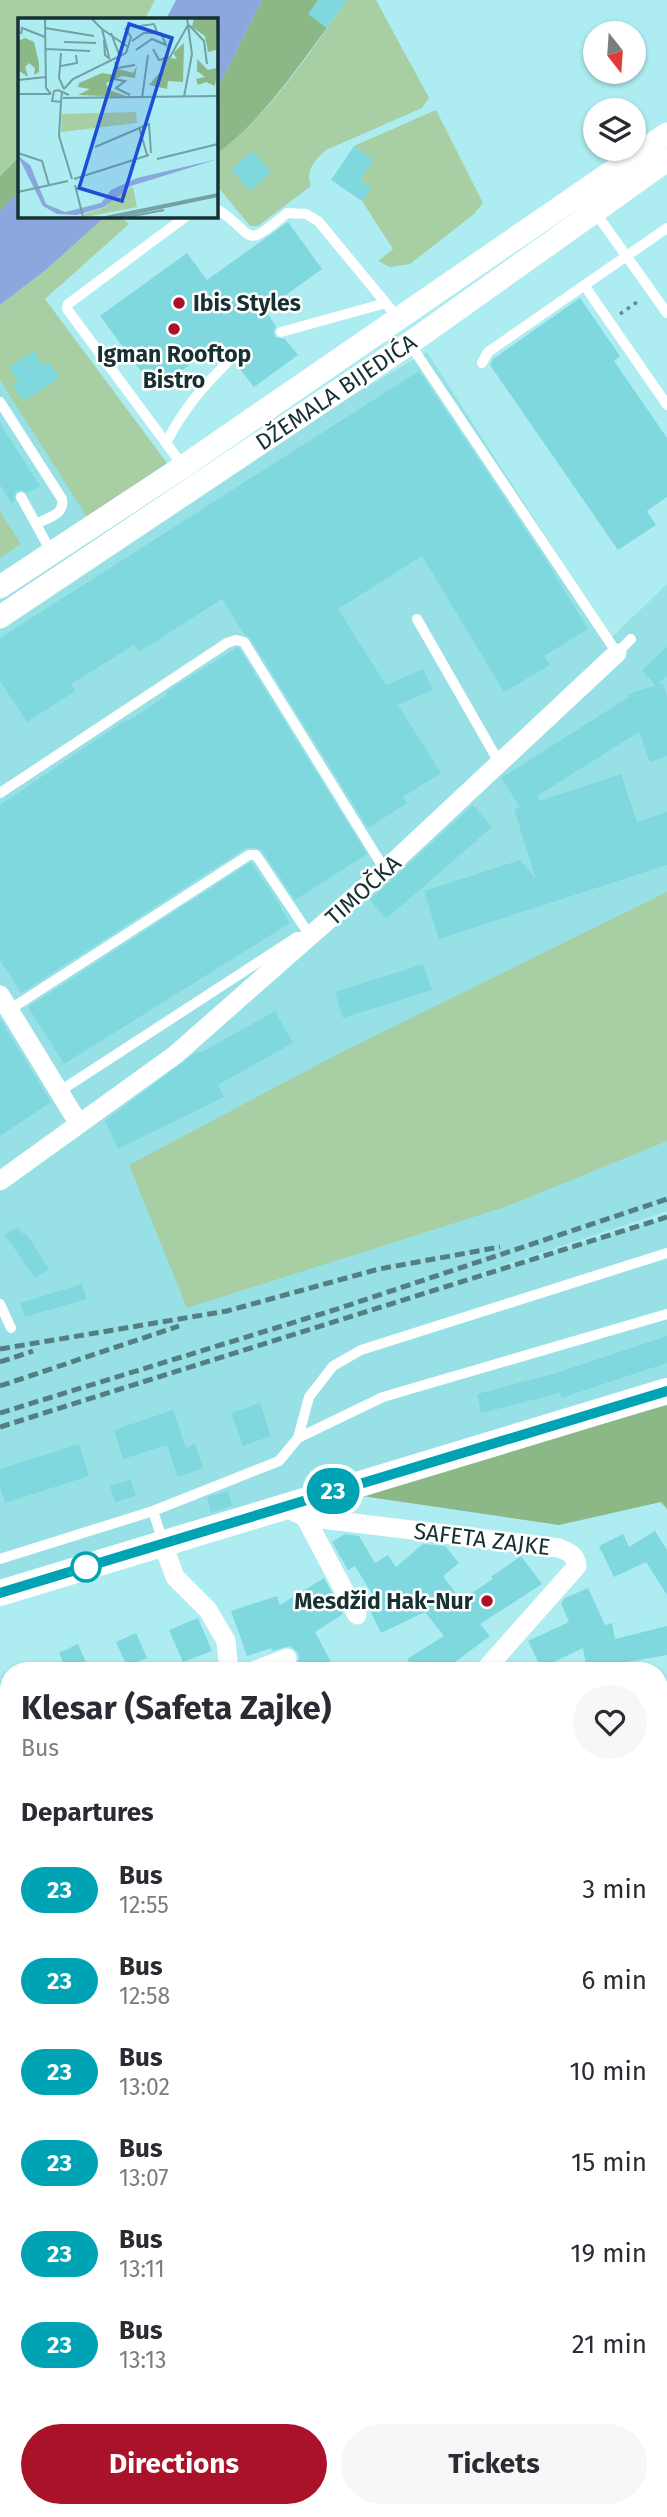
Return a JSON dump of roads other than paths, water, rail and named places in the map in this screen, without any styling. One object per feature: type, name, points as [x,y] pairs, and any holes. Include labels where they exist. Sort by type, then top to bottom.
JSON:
[{"type":"main road","name":"SAFETA ZAJKE","points":[[0,1593],[163,1544],[294,1512],[667,1391]]},
{"type":"street","name":"DŽEMALA BIJEDIĆA","points":[[0,587],[184,466],[392,311],[667,134]]},
{"type":"street","name":"DŽEMALA BIJEDIĆA","points":[[0,617],[410,343],[667,160]]},
{"type":"street","name":"TIMOČKA","points":[[0,1181],[175,1055],[309,934],[385,870],[617,653]]},
{"type":"street","points":[[4,1002],[79,1124]]},
{"type":"street","points":[[294,1512],[357,1615]]},
{"type":"street","name":"SAFETA ZAJKE","points":[[294,1512],[559,1548],[571,1553],[577,1566],[492,1662]]},
{"type":"street","points":[[163,1544],[175,1577],[208,1610],[226,1641],[228,1662]]},
{"type":"street","points":[[277,1662],[288,1658]]},
{"type":"lane","points":[[217,210],[246,234],[254,237],[264,234],[287,213],[306,214],[318,221],[392,311],[281,332]]},
{"type":"lane","points":[[595,212],[667,313]]},
{"type":"lane","points":[[184,466],[67,309],[68,304],[185,217]]},
{"type":"lane","points":[[482,363],[488,352],[667,228]]},
{"type":"lane","points":[[584,285],[667,405]]},
{"type":"lane","points":[[410,343],[617,653]]},
{"type":"lane","points":[[167,441],[203,385],[232,358]]},
{"type":"lane","points":[[0,402],[62,499],[61,512],[36,524]]},
{"type":"lane","points":[[21,497],[51,553]]},
{"type":"lane","points":[[416,619],[500,764]]},
{"type":"lane","name":"TIMOČKA","points":[[617,653],[631,639]]},
{"type":"lane","points":[[0,793],[236,640],[244,642],[385,870]]},
{"type":"lane","points":[[4,1002],[249,855],[256,855],[309,934],[60,1091]]},
{"type":"lane","points":[[0,1559],[153,1511],[279,1461],[298,1438],[309,1397],[333,1366],[361,1350],[667,1252]]},
{"type":"lane","points":[[0,1304],[11,1328]]},
{"type":"lane","points":[[298,1438],[383,1398],[667,1314]]},
{"type":"lane","points":[[153,1511],[163,1544]]},
{"type":"railway","points":[[0,1413],[334,1310],[667,1199]]},
{"type":"railway","points":[[0,1427],[667,1217]]},
{"type":"railway","points":[[0,1349],[227,1311],[379,1269],[500,1247]]},
{"type":"railway","points":[[0,1386],[179,1326]]},
{"type":"railway","points":[[0,1362],[33,1351]]},
{"type":"place","name":"Ibis Styles","points":[[179,303]]},
{"type":"place","name":"Igman Rooftop Bistro","points":[[174,329]]},
{"type":"place","name":"Mesdžid Hak-Nur","points":[[487,1601]]}]
